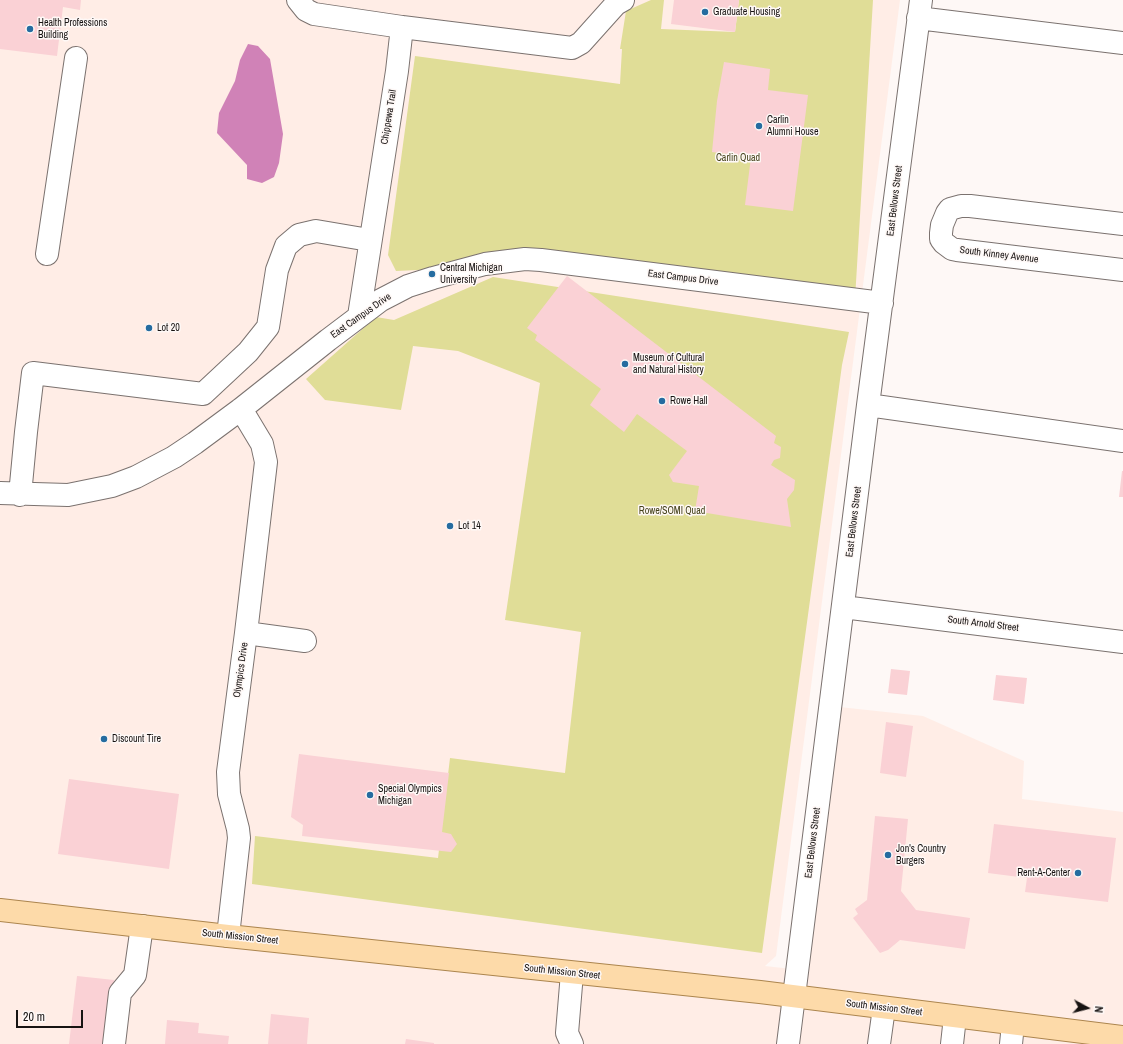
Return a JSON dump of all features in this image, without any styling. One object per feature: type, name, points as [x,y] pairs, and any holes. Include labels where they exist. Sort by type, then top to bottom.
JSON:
[{"type":"main road","name":"South Mission Street","points":[[0,910],[228,936],[794,996],[955,1017],[1012,1034],[1123,1038]]},
{"type":"street","points":[[298,0],[306,10],[314,14],[402,27],[572,48],[581,43],[616,4],[623,0]]},
{"type":"street","points":[[919,9],[1123,43]]},
{"type":"street","name":"East Bellows Street","points":[[788,1044],[919,9]]},
{"type":"street","name":"Chippewa Trail","points":[[358,316],[402,27]]},
{"type":"street","points":[[47,254],[76,58]]},
{"type":"street","name":"South Kinney Avenue","points":[[1123,224],[961,206],[950,209],[947,213],[942,225],[941,233],[941,239],[952,249],[1123,270]]},
{"type":"street","points":[[10,494],[26,432],[34,373],[202,394],[248,352],[268,327],[276,270],[286,246],[299,235],[316,231],[369,240]]},
{"type":"street","name":"East Campus Drive","points":[[10,494],[68,495],[112,486],[136,477],[174,457],[242,409],[358,316],[381,300],[414,284],[485,264],[525,259],[568,263],[882,303]]},
{"type":"street","points":[[868,405],[1123,441]]},
{"type":"street","name":"Olympics Drive","points":[[228,936],[239,838],[229,794],[228,772],[266,462],[262,444],[242,409]]},
{"type":"street","name":"South Arnold Street","points":[[843,607],[1123,642]]},
{"type":"street","points":[[246,633],[305,642]]},
{"type":"street","points":[[114,1044],[120,994],[135,975],[142,926]]},
{"type":"street","points":[[572,973],[567,1033],[572,1044]]},
{"type":"street","points":[[879,1044],[884,1008]]},
{"type":"street","points":[[952,1044],[955,1017]]},
{"type":"shaded area","name":"Central Michigan University","points":[[0,0],[900,0],[776,956],[765,966],[792,969],[830,706],[923,716],[1024,761],[1022,799],[1123,812],[1123,1044],[0,1044]]},
{"type":"shaded area","points":[[248,44],[258,46],[270,59],[283,134],[279,163],[274,177],[262,183],[247,179],[247,165],[217,133],[219,113],[235,81],[240,60]]},
{"type":"green space","name":"Carlin Quad","points":[[651,0],[664,0],[661,29],[735,32],[739,0],[873,0],[855,299],[568,263],[396,271],[388,255],[415,56],[620,84],[622,49],[620,49],[626,11]]},
{"type":"green space","name":"Rowe/SOMI Quad","points":[[493,277],[849,332],[842,365],[762,953],[252,884],[255,836],[438,858],[450,758],[565,773],[581,632],[505,620],[540,383],[458,351],[413,346],[401,410],[325,400],[306,379],[376,317],[394,320]]},
{"type":"building","name":"Health Professions Building","points":[[0,0],[81,0],[80,10],[63,7],[57,56],[0,49]]},
{"type":"building","name":"Graduate Housing","points":[[674,0],[739,0],[735,32],[671,24]]},
{"type":"building","name":"Carlin Alumni House","points":[[724,62],[770,69],[768,90],[808,95],[793,211],[745,205],[751,157],[712,152],[717,101]]},
{"type":"building","name":"Rowe Hall","points":[[567,276],[776,436],[774,443],[781,447],[780,458],[774,460],[771,465],[795,480],[794,490],[787,499],[791,527],[695,511],[699,486],[673,482],[669,475],[687,451],[637,414],[624,432],[590,405],[601,389],[535,340],[537,335],[527,328]]},
{"type":"building","points":[[1122,471],[1123,497],[1119,497]]},
{"type":"building","points":[[891,669],[910,671],[907,695],[888,693]]},
{"type":"building","points":[[996,675],[1027,678],[1024,704],[993,700]]},
{"type":"building","points":[[886,722],[913,726],[906,777],[880,773]]},
{"type":"building","name":"Special Olympics Michigan","points":[[299,754],[449,773],[442,832],[451,834],[457,844],[451,852],[302,836],[303,825],[291,817]]},
{"type":"building","points":[[69,779],[179,794],[169,869],[58,854]]},
{"type":"building","name":"Jon's Country Burgers","points":[[875,816],[908,819],[901,891],[916,910],[970,918],[965,949],[900,940],[888,950],[880,953],[853,918],[858,914],[855,909],[867,900]]},
{"type":"building","points":[[994,824],[1116,838],[1108,902],[1025,892],[1027,878],[988,873]]},
{"type":"building","points":[[77,976],[114,980],[107,1044],[69,1044]]},
{"type":"building","points":[[271,1014],[309,1018],[307,1044],[268,1044]]},
{"type":"building","points":[[167,1020],[199,1023],[198,1033],[229,1036],[228,1044],[165,1044]]},
{"type":"building","points":[[406,1039],[434,1043],[434,1044],[405,1044]]},
{"type":"place","name":"Graduate Housing","points":[[705,12]]},
{"type":"place","name":"Health Professions Building","points":[[30,29]]},
{"type":"place","name":"Carlin Alumni House","points":[[759,126]]},
{"type":"place","name":"Central Michigan University","points":[[432,274]]},
{"type":"place","name":"Lot 20","points":[[149,328]]},
{"type":"place","name":"Museum of Cultural and Natural History","points":[[625,364]]},
{"type":"place","name":"Rowe Hall","points":[[662,401]]},
{"type":"place","name":"Lot 14","points":[[450,526]]},
{"type":"place","name":"Discount Tire","points":[[104,739]]},
{"type":"place","name":"Special Olympics Michigan","points":[[370,795]]},
{"type":"place","name":"Jon's Country Burgers","points":[[888,855]]},
{"type":"place","name":"Rent-A-Center","points":[[1078,873]]}]
